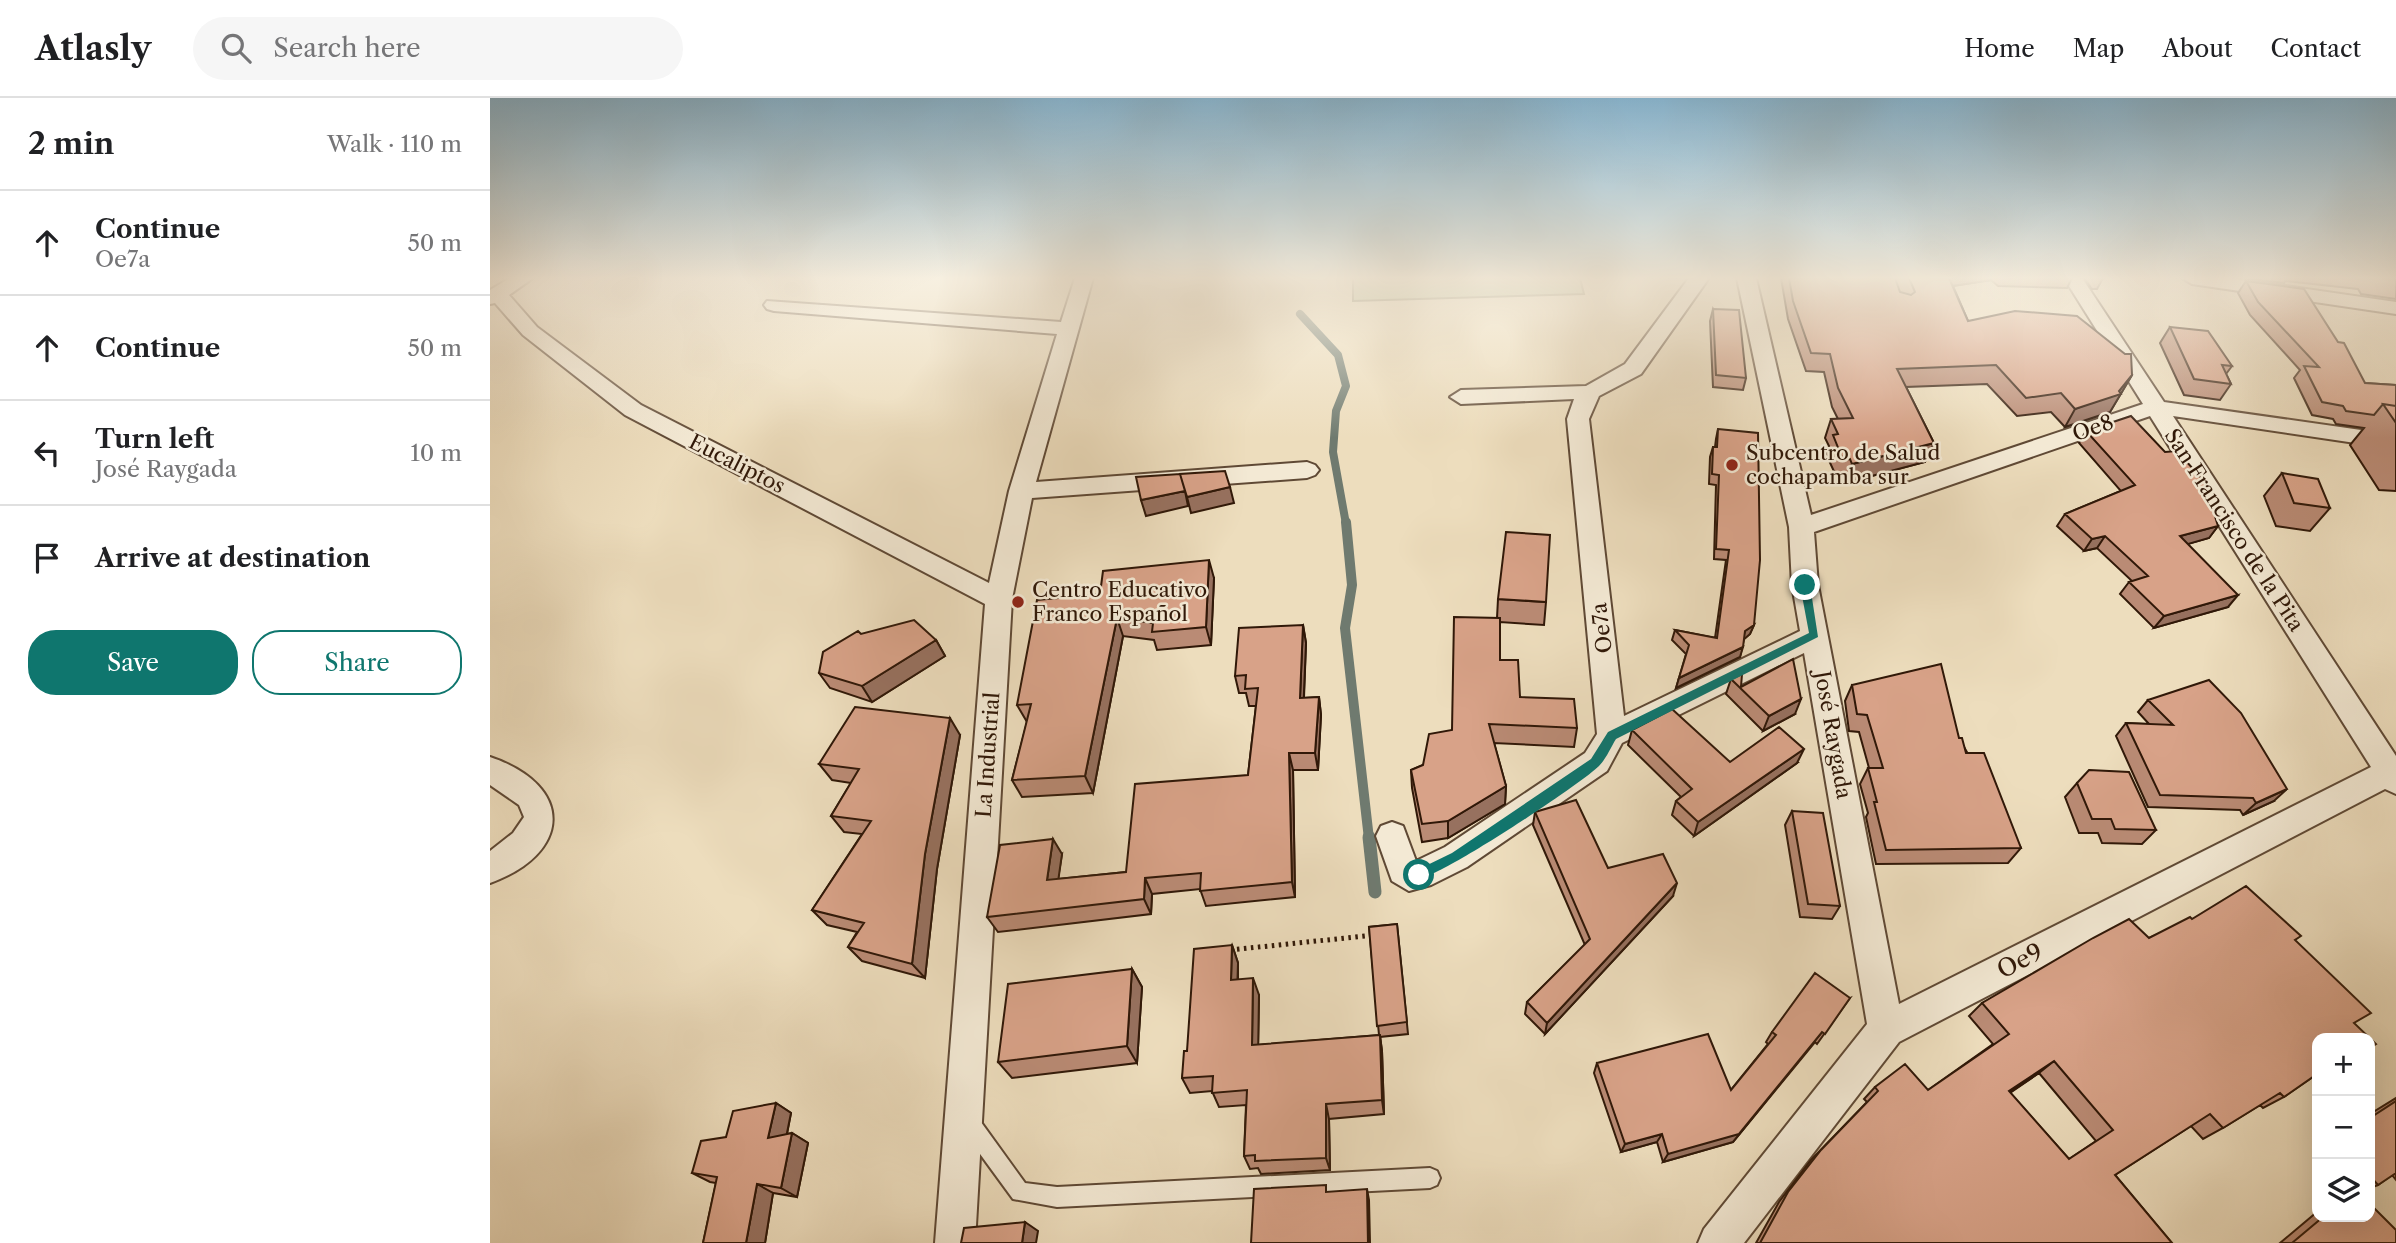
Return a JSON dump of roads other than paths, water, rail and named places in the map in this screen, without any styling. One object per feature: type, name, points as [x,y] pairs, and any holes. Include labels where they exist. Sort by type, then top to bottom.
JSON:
[{"type":"street","name":"Eucaliptos","points":[[531,331],[633,410],[999,599]]},
{"type":"street","name":"La Industrial","points":[[956,1243],[999,599],[1021,491],[1067,331]]},
{"type":"street","points":[[1461,397],[1587,392],[1620,379],[1633,369],[1660,331]]},
{"type":"street","name":"José Raygada","points":[[1758,331],[1801,527],[1805,585],[1886,1029]]},
{"type":"street","name":"San Francisco de la Pita","points":[[2107,331],[2394,776]]},
{"type":"street","name":"Oe7a","points":[[1587,392],[1580,405],[1578,419],[1612,735]]},
{"type":"street","name":"Oe8","points":[[1801,527],[2155,407],[2396,442]]},
{"type":"street","points":[[1021,491],[1307,470]]},
{"type":"street","points":[[1392,836],[1403,871],[1409,876],[1419,875],[1456,857],[1596,762],[1612,735],[1815,635]]},
{"type":"street","points":[[490,769],[530,797],[538,806],[539,817],[535,829],[524,844],[490,869]]},
{"type":"street","name":"Oe9","points":[[1718,1243],[1886,1029],[2394,776]]},
{"type":"lane","points":[[964,1115],[1020,1192],[1057,1197],[1430,1178]]},
{"type":"waterway","points":[[1316,331],[1338,355],[1346,386],[1336,411],[1333,452],[1346,524]]},
{"type":"waterway","points":[[1346,522],[1352,585],[1345,628],[1369,839]]},
{"type":"waterway","points":[[1369,837],[1375,892]]},
{"type":"place","name":"Subcentro de Salud cochapamba sur","points":[[1732,465]]},
{"type":"place","name":"Centro Educativo Franco Español","points":[[1018,602]]}]
